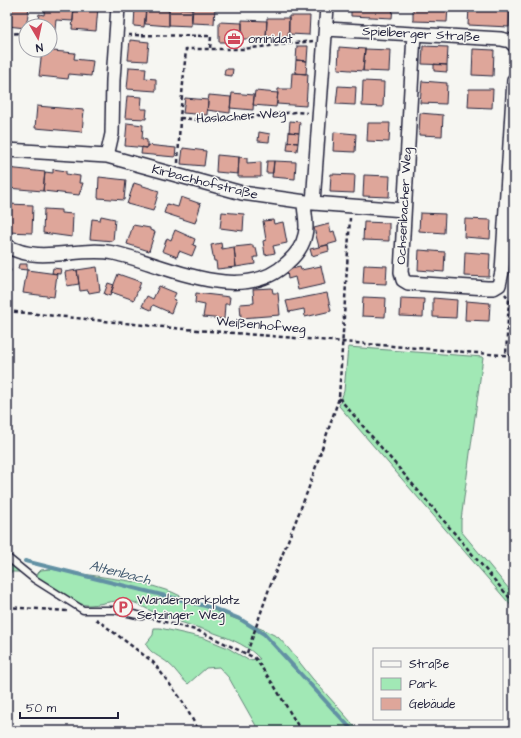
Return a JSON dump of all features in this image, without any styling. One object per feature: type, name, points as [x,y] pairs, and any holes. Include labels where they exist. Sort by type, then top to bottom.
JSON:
[{"type":"street","points":[[107,156],[112,134],[118,7]]},
{"type":"street","points":[[7,246],[18,252],[32,255],[86,251],[115,253],[172,272],[230,282],[249,281],[272,274],[295,255],[303,243],[306,234],[308,203],[320,114],[327,7]]},
{"type":"street","name":"Spielberger Straße","points":[[326,35],[414,34],[501,39],[510,41],[514,45]]},
{"type":"street","name":"Ochsenbacher Weg","points":[[414,34],[404,210],[401,272],[402,280],[408,283],[487,288],[494,288],[499,285]]},
{"type":"street","points":[[499,285],[502,272],[514,80]]},
{"type":"street","name":"Kirbachhofstraße","points":[[7,150],[107,156],[242,193],[308,203],[404,210]]},
{"type":"lane","points":[[7,557],[34,579],[83,610],[115,610],[142,616]]},
{"type":"path","points":[[7,34],[18,33]]},
{"type":"path","points":[[116,34],[211,36],[210,49]]},
{"type":"path","name":"Haslacher Weg","points":[[320,114],[296,112],[204,121],[180,118],[186,49],[243,49],[297,42],[326,35]]},
{"type":"path","points":[[177,176],[180,118]]},
{"type":"path","points":[[247,653],[258,620],[308,490],[339,398],[342,382],[342,341],[350,217],[342,216]]},
{"type":"path","points":[[499,285],[509,300],[506,355]]},
{"type":"path","name":"Weißenhofweg","points":[[7,311],[173,328],[514,356]]},
{"type":"path","points":[[339,398],[514,603]]},
{"type":"path","points":[[7,607],[64,612],[83,610],[153,662],[181,700],[199,731]]},
{"type":"path","points":[[142,616],[199,631],[255,658],[264,670],[301,731]]},
{"type":"green space","points":[[348,347],[483,357],[461,520],[461,531],[514,595],[514,609],[339,406],[344,391]]},
{"type":"green space","points":[[7,556],[13,557],[31,572],[7,572]]},
{"type":"green space","points":[[50,569],[143,583],[172,592],[278,637],[359,731],[259,731],[229,678],[219,667],[206,668],[188,684],[171,665],[152,652],[146,644],[153,635],[154,628],[160,628],[204,638],[228,648],[248,660],[260,659],[251,651],[228,638],[159,615],[133,602],[117,601],[84,605],[69,600],[48,587],[37,577],[41,570]]},
{"type":"building","points":[[7,7],[29,7],[27,18],[18,18],[18,27],[7,26]]},
{"type":"building","points":[[45,7],[74,7],[73,21],[58,20],[58,18],[38,18],[39,14],[44,15]]},
{"type":"building","points":[[74,7],[98,7],[96,31],[72,29]]},
{"type":"building","points":[[135,7],[146,7],[144,27],[134,26]]},
{"type":"building","points":[[193,7],[215,7],[214,24],[192,23]]},
{"type":"building","points":[[351,7],[393,7],[392,18],[351,16]]},
{"type":"building","points":[[413,7],[448,7],[447,22],[413,21]]},
{"type":"building","points":[[469,7],[510,7],[509,27],[468,25]]},
{"type":"building","points":[[169,8],[192,9],[191,26],[169,25]]},
{"type":"building","points":[[146,9],[169,10],[169,26],[145,24]]},
{"type":"building","points":[[289,16],[310,16],[309,35],[289,34]]},
{"type":"building","points":[[267,18],[289,18],[288,37],[266,37]]},
{"type":"building","points":[[242,20],[267,21],[266,39],[242,39]]},
{"type":"building","points":[[219,22],[242,23],[242,42],[219,42]]},
{"type":"building","points":[[130,40],[149,42],[147,61],[128,60]]},
{"type":"building","points":[[297,46],[308,46],[307,61],[296,60]]},
{"type":"building","points":[[423,46],[448,47],[447,65],[422,64]]},
{"type":"building","points":[[339,47],[365,49],[363,71],[338,69]]},
{"type":"building","points":[[365,49],[390,50],[389,72],[363,71]]},
{"type":"building","points":[[473,49],[494,50],[493,76],[472,75]]},
{"type":"building","points":[[58,51],[75,53],[74,59],[93,61],[91,76],[69,74],[68,79],[39,76],[41,58],[58,58]]},
{"type":"building","points":[[296,60],[307,61],[306,74],[295,73]]},
{"type":"building","points":[[434,64],[447,65],[447,72],[434,71]]},
{"type":"building","points":[[129,67],[146,68],[145,78],[156,79],[156,91],[127,89]]},
{"type":"building","points":[[225,69],[233,69],[232,76],[224,75]]},
{"type":"building","points":[[292,73],[308,74],[306,106],[277,104],[278,89],[291,89]]},
{"type":"building","points":[[363,81],[384,82],[383,107],[362,106]]},
{"type":"building","points":[[422,81],[447,83],[446,104],[420,103]]},
{"type":"building","points":[[338,86],[356,87],[355,105],[336,104]]},
{"type":"building","points":[[469,89],[493,89],[492,108],[468,107]]},
{"type":"building","points":[[255,91],[278,93],[276,107],[253,105]]},
{"type":"building","points":[[232,93],[254,95],[253,110],[230,108]]},
{"type":"building","points":[[209,95],[231,97],[230,113],[207,110]]},
{"type":"building","points":[[127,96],[142,97],[141,109],[147,109],[146,119],[125,118]]},
{"type":"building","points":[[185,98],[208,100],[207,115],[183,113]]},
{"type":"building","points":[[37,106],[84,110],[82,132],[35,128]]},
{"type":"building","points":[[420,113],[443,115],[442,136],[419,135]]},
{"type":"building","points":[[290,121],[300,122],[299,133],[289,132]]},
{"type":"building","points":[[127,123],[143,125],[142,139],[147,140],[147,148],[125,146]]},
{"type":"building","points":[[368,123],[390,123],[389,142],[367,141]]},
{"type":"building","points":[[259,132],[270,134],[269,142],[258,141]]},
{"type":"building","points":[[289,132],[299,133],[298,143],[288,142]]},
{"type":"building","points":[[334,132],[356,134],[355,152],[333,151]]},
{"type":"building","points":[[288,142],[298,143],[297,151],[287,150]]},
{"type":"building","points":[[147,145],[176,148],[175,157],[141,154],[142,147],[147,148]]},
{"type":"building","points":[[183,148],[206,151],[204,166],[181,164]]},
{"type":"building","points":[[217,155],[239,157],[238,174],[216,172]]},
{"type":"building","points":[[239,157],[247,158],[247,163],[261,162],[261,177],[238,177]]},
{"type":"building","points":[[267,161],[274,161],[273,173],[266,173]]},
{"type":"building","points":[[274,161],[296,162],[295,179],[272,177]]},
{"type":"building","points":[[7,168],[45,172],[43,191],[7,188]]},
{"type":"building","points":[[53,169],[66,171],[66,174],[80,176],[79,183],[83,183],[79,195],[43,191],[45,172],[53,173]]},
{"type":"building","points":[[331,174],[355,175],[354,193],[330,192]]},
{"type":"building","points":[[364,175],[390,176],[389,197],[363,196]]},
{"type":"building","points":[[99,177],[126,180],[124,200],[98,198]]},
{"type":"building","points":[[134,183],[159,191],[153,211],[127,204]]},
{"type":"building","points":[[181,197],[201,204],[195,223],[164,213],[167,204],[178,207]]},
{"type":"building","points":[[8,204],[33,205],[32,233],[7,232]]},
{"type":"building","points":[[44,209],[61,210],[61,213],[73,214],[72,237],[43,233]]},
{"type":"building","points":[[222,212],[244,214],[243,231],[220,228]]},
{"type":"building","points":[[420,213],[445,214],[444,233],[419,231]]},
{"type":"building","points":[[101,216],[115,219],[113,241],[90,239],[92,219],[100,220]]},
{"type":"building","points":[[465,219],[491,220],[490,239],[464,237]]},
{"type":"building","points":[[273,220],[274,224],[283,222],[287,243],[273,246],[275,253],[265,255],[263,241],[266,240],[263,221]]},
{"type":"building","points":[[364,222],[389,223],[389,241],[363,240]]},
{"type":"building","points":[[329,224],[331,232],[334,231],[337,242],[319,247],[314,228]]},
{"type":"building","points":[[133,225],[150,228],[150,230],[155,232],[149,251],[127,244]]},
{"type":"building","points":[[175,230],[195,239],[193,245],[196,246],[192,256],[179,251],[177,257],[162,251],[167,238],[171,240]]},
{"type":"building","points":[[221,243],[222,249],[234,247],[236,267],[217,269],[211,245]]},
{"type":"building","points":[[253,245],[253,248],[256,248],[258,257],[254,257],[255,264],[236,267],[234,247]]},
{"type":"building","points":[[328,245],[329,251],[312,256],[310,249]]},
{"type":"building","points":[[419,250],[445,252],[444,272],[418,270]]},
{"type":"building","points":[[465,252],[490,254],[489,277],[464,276]]},
{"type":"building","points":[[19,264],[27,264],[27,270],[18,269]]},
{"type":"building","points":[[364,265],[387,266],[386,284],[363,283]]},
{"type":"building","points":[[321,266],[325,284],[298,290],[295,277],[288,279],[287,270],[300,267],[301,270]]},
{"type":"building","points":[[97,267],[100,291],[89,293],[88,290],[80,291],[77,270]]},
{"type":"building","points":[[7,268],[11,270],[7,277]]},
{"type":"building","points":[[53,268],[61,269],[60,274],[52,273]]},
{"type":"building","points":[[27,270],[57,274],[54,297],[23,293]]},
{"type":"building","points":[[77,270],[79,284],[67,286],[65,272]]},
{"type":"building","points":[[118,274],[141,282],[134,300],[111,292]]},
{"type":"building","points":[[108,283],[114,285],[110,296],[104,294]]},
{"type":"building","points":[[159,286],[176,293],[173,299],[176,300],[171,313],[153,305],[151,310],[142,306],[147,296],[153,299]]},
{"type":"building","points":[[272,288],[273,293],[278,293],[280,315],[241,318],[240,304],[254,303],[253,289]]},
{"type":"building","points":[[196,293],[230,297],[229,304],[225,304],[224,319],[203,317],[205,305],[195,303]]},
{"type":"building","points":[[327,293],[331,311],[305,317],[304,309],[289,312],[286,301]]},
{"type":"building","points":[[363,297],[386,298],[385,317],[362,316]]},
{"type":"building","points":[[401,298],[424,299],[423,317],[400,316]]},
{"type":"building","points":[[433,298],[457,300],[456,318],[433,317]]},
{"type":"building","points":[[466,301],[490,303],[489,321],[465,320]]},
{"type":"waterway","name":"Altenbach","points":[[25,561],[213,608],[240,619],[264,634],[353,731]]},
{"type":"place","name":"omnidat","points":[[234,39]]},
{"type":"place","name":"Wanderparkplatz Setzinger Weg","points":[[123,607]]}]
